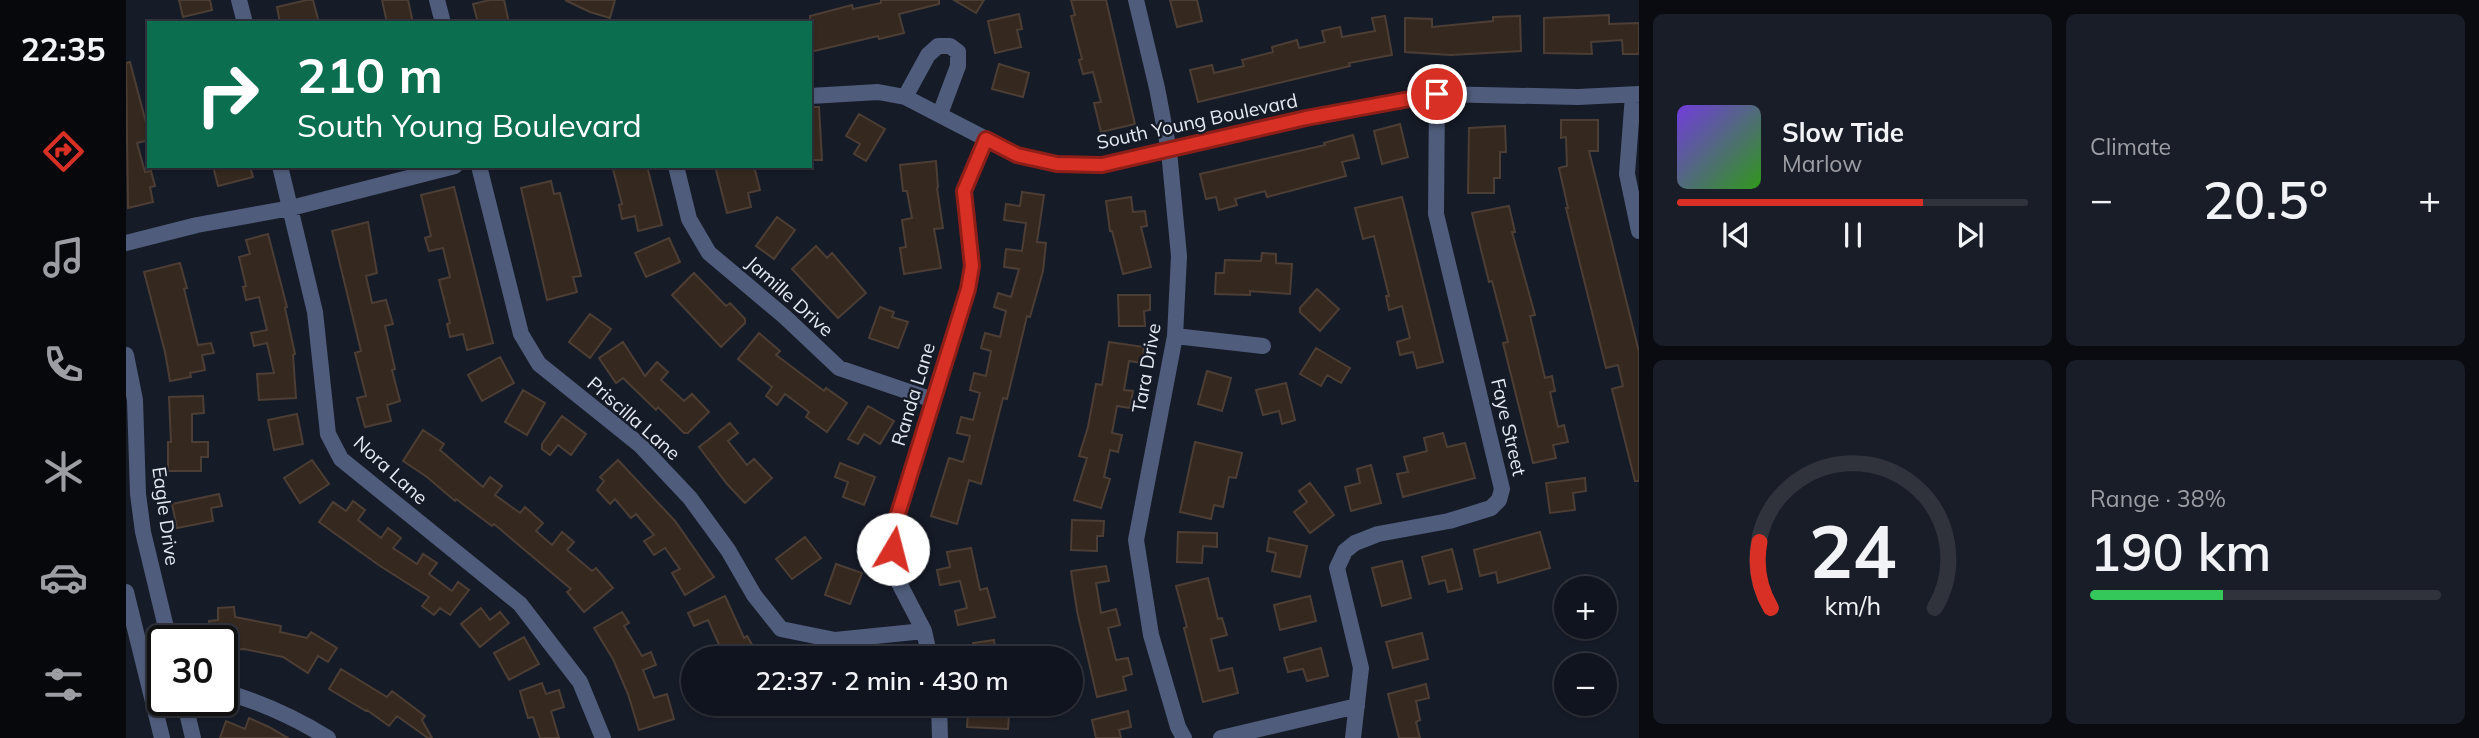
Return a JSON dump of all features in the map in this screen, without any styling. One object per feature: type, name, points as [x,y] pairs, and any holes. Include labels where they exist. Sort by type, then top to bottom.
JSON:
[{"type":"street","points":[[239,0],[244,21]]},
{"type":"street","points":[[437,0],[442,21]]},
{"type":"street","name":"Tara Drive","points":[[1136,0],[1157,88],[1168,151],[1179,256],[1175,336],[1136,540],[1151,635],[1184,738]]},
{"type":"street","points":[[905,97],[928,55],[938,46],[950,46],[958,51],[958,66],[940,114]]},
{"type":"street","name":"South Young Boulevard","points":[[812,96],[878,92],[905,97],[1017,155],[1057,164],[1102,165],[1306,118],[1437,94],[1578,97],[1636,94]]},
{"type":"street","name":"Faye Street","points":[[1353,738],[1361,668],[1337,568],[1345,551],[1355,543],[1378,534],[1449,521],[1491,508],[1499,500],[1502,489],[1436,214],[1437,94]]},
{"type":"street","points":[[1636,94],[1627,174],[1639,231]]},
{"type":"street","name":"Randa Lane","points":[[927,646],[924,631],[899,583],[893,558],[893,530],[968,289],[972,266],[964,191],[986,139]]},
{"type":"street","name":"Nora Lane","points":[[280,168],[315,312],[328,434],[341,459],[520,604],[580,682],[603,738]]},
{"type":"street","points":[[126,243],[197,225],[290,208],[447,168]]},
{"type":"street","name":"Priscilla Lane","points":[[480,168],[521,334],[539,364],[640,445],[690,498],[728,550],[754,595],[781,629],[835,640],[924,631]]},
{"type":"street","name":"Jamille Drive","points":[[676,168],[689,219],[709,253],[785,317],[839,368],[933,400]]},
{"type":"street","points":[[1175,336],[1263,346]]},
{"type":"street","name":"Eagle Drive","points":[[126,355],[135,400],[141,519],[166,625]]},
{"type":"street","points":[[126,592],[147,660]]},
{"type":"street","points":[[238,695],[297,719],[328,738]]},
{"type":"street","points":[[1221,738],[1357,706]]},
{"type":"street","points":[[161,716],[162,738]]},
{"type":"street","points":[[188,716],[193,738]]},
{"type":"street","points":[[939,716],[940,738]]},
{"type":"building","points":[[179,0],[210,0],[212,10],[183,17]]},
{"type":"building","points":[[313,0],[318,21],[280,21],[277,7]]},
{"type":"building","points":[[382,0],[408,0],[413,21],[387,21]]},
{"type":"building","points":[[504,0],[509,21],[477,21],[473,4]]},
{"type":"building","points":[[565,0],[615,0],[610,18]]},
{"type":"building","points":[[881,0],[939,0],[939,4],[899,14],[904,33],[879,39],[878,36],[812,52],[810,16],[852,5],[853,9],[881,3]]},
{"type":"building","points":[[954,0],[984,0],[976,13]]},
{"type":"building","points":[[1071,0],[1106,0],[1135,124],[1101,132],[1094,103],[1101,102],[1093,72],[1083,74],[1071,16],[1075,15]]},
{"type":"building","points":[[1170,0],[1197,0],[1202,21],[1177,27]]},
{"type":"building","points":[[1019,14],[1022,29],[1017,30],[1021,47],[995,53],[988,21]]},
{"type":"building","points":[[1609,15],[1609,24],[1639,23],[1639,54],[1623,54],[1622,40],[1591,42],[1592,54],[1544,53],[1544,18]]},
{"type":"building","points":[[1385,16],[1392,55],[1349,63],[1350,66],[1198,102],[1190,70],[1212,65],[1214,73],[1244,66],[1242,60],[1273,52],[1272,47],[1297,40],[1299,48],[1325,42],[1322,31],[1340,27],[1342,37],[1375,31],[1372,18]]},
{"type":"building","points":[[1520,16],[1521,51],[1451,55],[1405,52],[1405,18],[1432,19],[1432,27],[1493,21],[1493,17]]},
{"type":"building","points":[[130,62],[147,126],[147,140],[137,143],[145,172],[151,171],[155,186],[150,187],[153,202],[128,208],[126,63]]},
{"type":"building","points":[[999,64],[1029,73],[1023,97],[992,89]]},
{"type":"building","points":[[812,107],[819,107],[822,160],[812,160]]},
{"type":"building","points":[[859,114],[885,129],[866,161],[854,154],[860,144],[846,136]]},
{"type":"building","points":[[1561,120],[1598,120],[1598,151],[1589,151],[1639,352],[1639,481],[1635,481],[1612,389],[1623,386],[1618,365],[1606,368],[1566,208],[1559,168],[1567,166],[1566,137],[1561,138]]},
{"type":"building","points":[[1400,124],[1408,157],[1382,164],[1374,131]]},
{"type":"building","points":[[1505,126],[1506,152],[1500,152],[1500,178],[1494,178],[1494,193],[1468,193],[1469,128]]},
{"type":"building","points":[[1353,135],[1359,158],[1342,162],[1346,176],[1267,197],[1265,191],[1235,199],[1237,205],[1219,210],[1216,197],[1206,199],[1200,174],[1325,145],[1324,143]]},
{"type":"building","points":[[936,161],[943,228],[934,229],[941,268],[904,274],[900,248],[906,247],[902,220],[912,218],[907,191],[903,191],[900,165]]},
{"type":"building","points":[[214,168],[251,168],[253,177],[218,186]]},
{"type":"building","points":[[648,168],[662,225],[638,231],[635,216],[622,219],[619,205],[622,204],[613,169]]},
{"type":"building","points":[[716,168],[754,168],[760,190],[748,193],[751,207],[727,213]]},
{"type":"building","points":[[551,181],[554,194],[560,193],[581,276],[573,277],[577,292],[547,300],[521,188]]},
{"type":"building","points":[[454,187],[493,343],[467,350],[463,334],[450,337],[447,324],[450,323],[439,280],[450,277],[443,248],[429,251],[425,238],[431,236],[421,195]]},
{"type":"building","points":[[1022,192],[1044,195],[1037,242],[1046,243],[1043,271],[1030,317],[1027,316],[1007,399],[1003,398],[981,484],[969,480],[957,524],[931,516],[949,458],[963,462],[970,436],[957,433],[961,417],[973,420],[980,393],[970,390],[974,373],[986,376],[991,351],[981,348],[985,333],[1000,337],[1006,311],[994,307],[998,293],[1011,297],[1019,269],[1004,267],[1006,249],[1022,251],[1026,223],[1004,220],[1006,204],[1020,206]]},
{"type":"building","points":[[1131,197],[1133,212],[1145,211],[1147,226],[1141,227],[1151,267],[1123,274],[1110,231],[1106,201]]},
{"type":"building","points":[[1402,197],[1443,362],[1417,368],[1413,352],[1400,355],[1397,342],[1410,338],[1402,306],[1389,310],[1386,296],[1389,296],[1374,236],[1363,239],[1355,208]]},
{"type":"building","points":[[1509,206],[1515,232],[1512,232],[1535,315],[1530,316],[1545,378],[1552,376],[1555,391],[1550,392],[1558,427],[1564,425],[1568,442],[1553,445],[1556,458],[1533,463],[1503,343],[1508,342],[1492,281],[1489,282],[1472,213]]},
{"type":"building","points":[[777,217],[795,230],[774,259],[756,246]]},
{"type":"building","points":[[368,222],[377,273],[366,276],[372,303],[386,300],[393,324],[385,326],[400,401],[387,405],[391,421],[365,427],[357,398],[366,396],[355,353],[361,351],[332,231]]},
{"type":"building","points":[[268,234],[287,307],[285,308],[295,354],[296,398],[259,400],[257,374],[274,373],[267,343],[254,346],[251,333],[267,330],[259,297],[246,300],[243,287],[246,286],[239,257],[250,254],[246,240]]},
{"type":"building","points":[[669,238],[680,262],[646,277],[635,253]]},
{"type":"building","points":[[816,246],[827,258],[832,253],[866,293],[838,318],[792,269]]},
{"type":"building","points":[[1262,253],[1276,254],[1276,263],[1292,264],[1290,294],[1250,291],[1250,295],[1215,294],[1216,273],[1224,273],[1225,260],[1261,261]]},
{"type":"building","points":[[180,263],[198,345],[211,343],[214,353],[202,355],[205,370],[190,373],[191,377],[170,381],[144,272]]},
{"type":"building","points":[[694,273],[726,306],[730,303],[745,319],[745,323],[721,347],[672,295]]},
{"type":"building","points":[[1317,289],[1339,309],[1320,331],[1300,312],[1300,308]]},
{"type":"building","points":[[1118,295],[1150,295],[1150,310],[1144,311],[1145,326],[1119,326]]},
{"type":"building","points":[[880,307],[894,312],[892,317],[908,322],[898,348],[869,338]]},
{"type":"building","points":[[590,314],[611,329],[590,358],[569,342]]},
{"type":"building","points":[[759,333],[780,351],[776,355],[824,391],[826,388],[847,403],[827,432],[806,417],[809,412],[785,394],[777,405],[766,396],[772,387],[738,359]]},
{"type":"building","points":[[623,342],[645,376],[657,362],[668,372],[661,380],[684,401],[692,394],[709,412],[688,433],[684,433],[658,407],[656,410],[623,378],[616,383],[599,358]]},
{"type":"building","points":[[1109,342],[1144,347],[1142,363],[1129,361],[1124,390],[1133,391],[1130,408],[1117,406],[1112,433],[1122,435],[1118,452],[1110,450],[1104,477],[1110,479],[1101,508],[1074,500],[1087,458],[1079,456],[1096,384],[1102,385]]},
{"type":"building","points":[[1316,348],[1350,368],[1341,383],[1327,375],[1321,386],[1300,374]]},
{"type":"building","points":[[500,357],[514,383],[482,401],[468,375]]},
{"type":"building","points":[[1207,371],[1231,378],[1222,411],[1198,404]]},
{"type":"building","points":[[1286,383],[1295,420],[1282,424],[1279,411],[1263,415],[1256,390]]},
{"type":"building","points":[[523,390],[545,403],[527,435],[505,422]]},
{"type":"building","points":[[203,396],[204,413],[192,414],[192,442],[208,442],[208,457],[201,457],[201,471],[168,471],[168,442],[171,442],[169,397]]},
{"type":"building","points":[[868,406],[894,421],[880,444],[864,434],[858,444],[848,439]]},
{"type":"building","points":[[297,414],[303,444],[274,450],[268,420]]},
{"type":"building","points":[[562,416],[586,434],[571,455],[558,445],[550,455],[542,449],[542,444]]},
{"type":"building","points":[[730,423],[738,433],[728,441],[747,465],[754,459],[772,478],[745,503],[699,447]]},
{"type":"building","points":[[423,430],[444,444],[440,450],[483,487],[490,477],[502,486],[495,495],[520,513],[525,507],[543,523],[536,531],[552,545],[562,532],[574,542],[567,550],[592,571],[596,568],[613,588],[584,612],[567,592],[571,589],[494,524],[492,526],[456,499],[455,501],[403,461]]},
{"type":"building","points":[[1443,433],[1447,447],[1465,443],[1475,478],[1403,497],[1397,474],[1408,472],[1404,457],[1427,451],[1424,438]]},
{"type":"building","points":[[1195,442],[1242,453],[1236,478],[1229,477],[1223,507],[1214,505],[1211,519],[1180,512]]},
{"type":"building","points":[[312,460],[329,484],[300,503],[284,478]]},
{"type":"building","points":[[618,460],[675,521],[714,577],[685,595],[672,573],[680,569],[665,548],[654,555],[644,541],[654,535],[636,514],[631,518],[615,499],[610,504],[597,490],[604,481],[600,477]]},
{"type":"building","points":[[840,463],[875,477],[864,505],[843,497],[848,482],[835,477]]},
{"type":"building","points":[[1371,465],[1381,503],[1351,511],[1345,487],[1360,483],[1357,469]]},
{"type":"building","points":[[1585,478],[1586,491],[1573,493],[1575,510],[1550,513],[1546,483]]},
{"type":"building","points":[[1310,483],[1334,515],[1310,533],[1294,512],[1307,502],[1299,491]]},
{"type":"building","points":[[219,494],[222,506],[211,508],[213,521],[177,528],[172,504]]},
{"type":"building","points":[[353,501],[365,510],[358,520],[381,538],[388,528],[401,538],[393,548],[417,564],[423,554],[437,563],[429,574],[452,591],[458,582],[469,590],[450,615],[440,608],[434,615],[422,606],[429,597],[319,522],[333,502],[346,511]]},
{"type":"building","points":[[1072,520],[1104,521],[1103,536],[1097,536],[1097,551],[1071,550]]},
{"type":"building","points":[[1178,532],[1217,533],[1217,547],[1203,546],[1202,563],[1177,562]]},
{"type":"building","points":[[1540,532],[1550,568],[1498,583],[1496,572],[1480,576],[1474,550]]},
{"type":"building","points":[[805,537],[821,558],[792,579],[776,559]]},
{"type":"building","points":[[1269,538],[1307,546],[1300,577],[1272,571],[1276,553],[1267,551]]},
{"type":"building","points":[[971,548],[980,590],[987,588],[995,617],[958,625],[955,611],[967,608],[960,581],[940,585],[937,570],[950,567],[947,552]]},
{"type":"building","points":[[1452,549],[1462,589],[1448,592],[1445,580],[1429,584],[1422,557]]},
{"type":"building","points":[[1402,561],[1411,598],[1382,606],[1372,568]]},
{"type":"building","points":[[836,564],[862,573],[850,604],[825,595]]},
{"type":"building","points":[[1106,566],[1109,581],[1096,583],[1101,613],[1116,609],[1120,625],[1108,628],[1116,660],[1128,658],[1132,674],[1123,677],[1126,690],[1097,697],[1077,611],[1071,571]]},
{"type":"building","points":[[1208,578],[1218,619],[1222,618],[1227,635],[1211,639],[1219,671],[1232,668],[1238,693],[1203,702],[1176,586]]},
{"type":"building","points":[[725,596],[744,638],[747,636],[753,646],[720,646],[708,620],[694,626],[688,613]]},
{"type":"building","points":[[1310,596],[1316,621],[1280,630],[1274,605]]},
{"type":"building","points":[[234,607],[235,617],[281,626],[280,632],[307,638],[311,632],[337,648],[328,662],[318,656],[308,673],[283,657],[238,649],[238,625],[210,625],[209,621],[218,620],[218,608]]},
{"type":"building","points":[[481,608],[490,620],[500,612],[509,623],[480,647],[461,624]]},
{"type":"building","points":[[622,612],[629,623],[624,626],[642,656],[651,652],[656,665],[643,670],[654,698],[667,694],[674,719],[639,730],[613,659],[594,628]]},
{"type":"building","points":[[1422,633],[1428,659],[1393,668],[1386,642]]},
{"type":"building","points":[[524,637],[539,664],[509,680],[494,653]]},
{"type":"building","points":[[994,640],[995,646],[973,646],[973,643]]},
{"type":"building","points":[[1321,648],[1328,676],[1307,681],[1303,669],[1288,672],[1284,658]]},
{"type":"building","points":[[341,669],[387,697],[392,691],[425,716],[422,720],[432,738],[428,738],[397,716],[389,726],[329,689]]},
{"type":"building","points":[[542,683],[546,694],[559,690],[564,707],[551,711],[559,738],[540,738],[533,717],[528,718],[520,691]]},
{"type":"building","points":[[1426,684],[1429,698],[1416,701],[1420,720],[1416,722],[1420,738],[1399,738],[1388,694]]},
{"type":"building","points":[[1128,711],[1131,727],[1119,730],[1121,738],[1096,738],[1092,720]]},
{"type":"building","points":[[968,716],[1009,716],[1008,729],[967,727]]},
{"type":"building","points":[[249,718],[288,738],[220,738],[226,721],[245,729]]},
{"type":"route","points":[[893,549],[893,530],[968,289],[972,266],[964,191],[986,139],[1017,155],[1057,164],[1102,165],[1306,118],[1437,94]]}]
